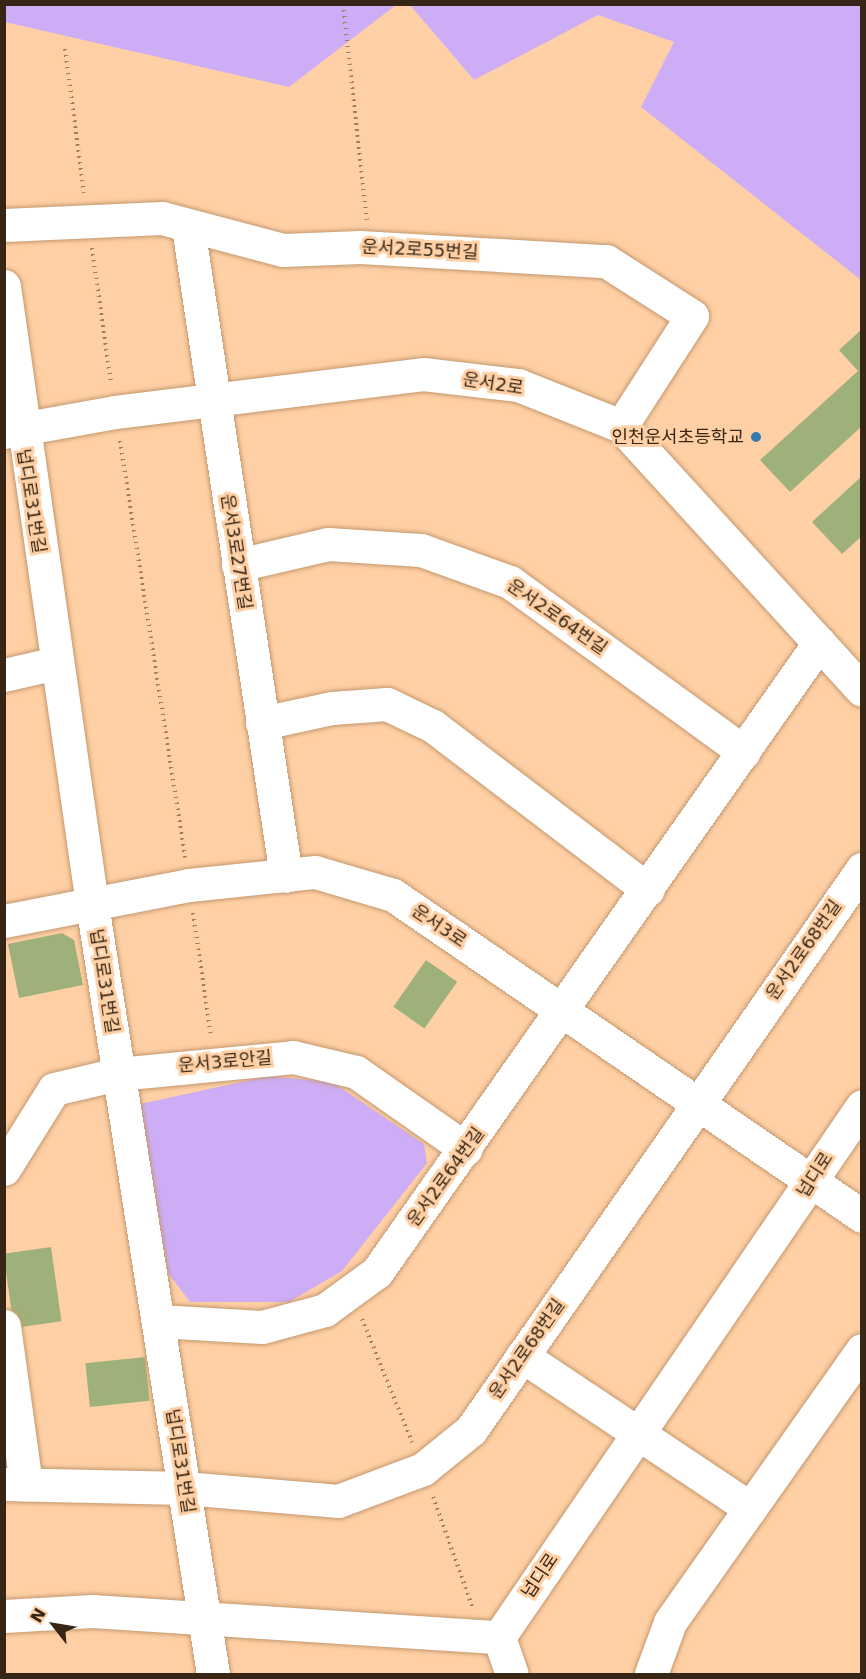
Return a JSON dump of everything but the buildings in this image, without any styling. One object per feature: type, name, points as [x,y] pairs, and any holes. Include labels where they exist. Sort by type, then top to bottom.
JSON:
[{"type":"street","name":"운서2로55번길","points":[[4,225],[162,218],[188,227],[283,250],[373,247],[606,261],[692,316],[621,426]]},
{"type":"street","name":"운서3로27번길","points":[[188,227],[286,876]]},
{"type":"street","name":"넙디로31번길","points":[[4,286],[13,430],[56,663],[118,1074],[213,1674]]},
{"type":"street","name":"운서2로","points":[[13,430],[115,412],[213,402],[423,374],[518,385],[621,426],[861,690]]},
{"type":"street","name":"운서2로64번길","points":[[238,565],[327,544],[421,550],[510,582],[744,752]]},
{"type":"street","name":"운서2로64번길","points":[[158,1321],[262,1327],[325,1310],[377,1272],[563,1011],[819,643]]},
{"type":"street","points":[[4,675],[56,663]]},
{"type":"street","points":[[262,723],[332,708],[387,704],[432,726],[648,890]]},
{"type":"street","name":"운서2로68번길","points":[[15,1484],[184,1488],[338,1501],[423,1469],[471,1430],[861,869]]},
{"type":"street","name":"운서3로","points":[[4,921],[189,885],[315,872],[393,895],[861,1216]]},
{"type":"street","name":"운서3로안길","points":[[4,1169],[54,1089],[118,1074],[214,1061],[293,1057],[356,1072],[466,1149]]},
{"type":"street","name":"넙디로","points":[[499,1637],[637,1433],[812,1182],[861,1106]]},
{"type":"street","points":[[4,1326],[15,1484]]},
{"type":"street","points":[[651,1674],[670,1622],[861,1350]]},
{"type":"street","points":[[522,1356],[750,1508]]},
{"type":"street","points":[[4,1616],[92,1611],[499,1637],[512,1674]]},
{"type":"path","points":[[343,4],[373,247]]},
{"type":"path","points":[[64,49],[115,412],[189,885],[214,1061]]},
{"type":"shaded area","points":[[5,4],[396,5],[289,87],[5,22]]},
{"type":"shaded area","points":[[410,5],[861,5],[861,280],[641,107],[674,42],[598,15],[474,80]]},
{"type":"shaded area","points":[[268,1076],[332,1082],[424,1144],[427,1163],[342,1271],[289,1302],[190,1302],[168,1273],[140,1104]]},
{"type":"place","name":"인천운서초등학교","points":[[756,437]]}]
